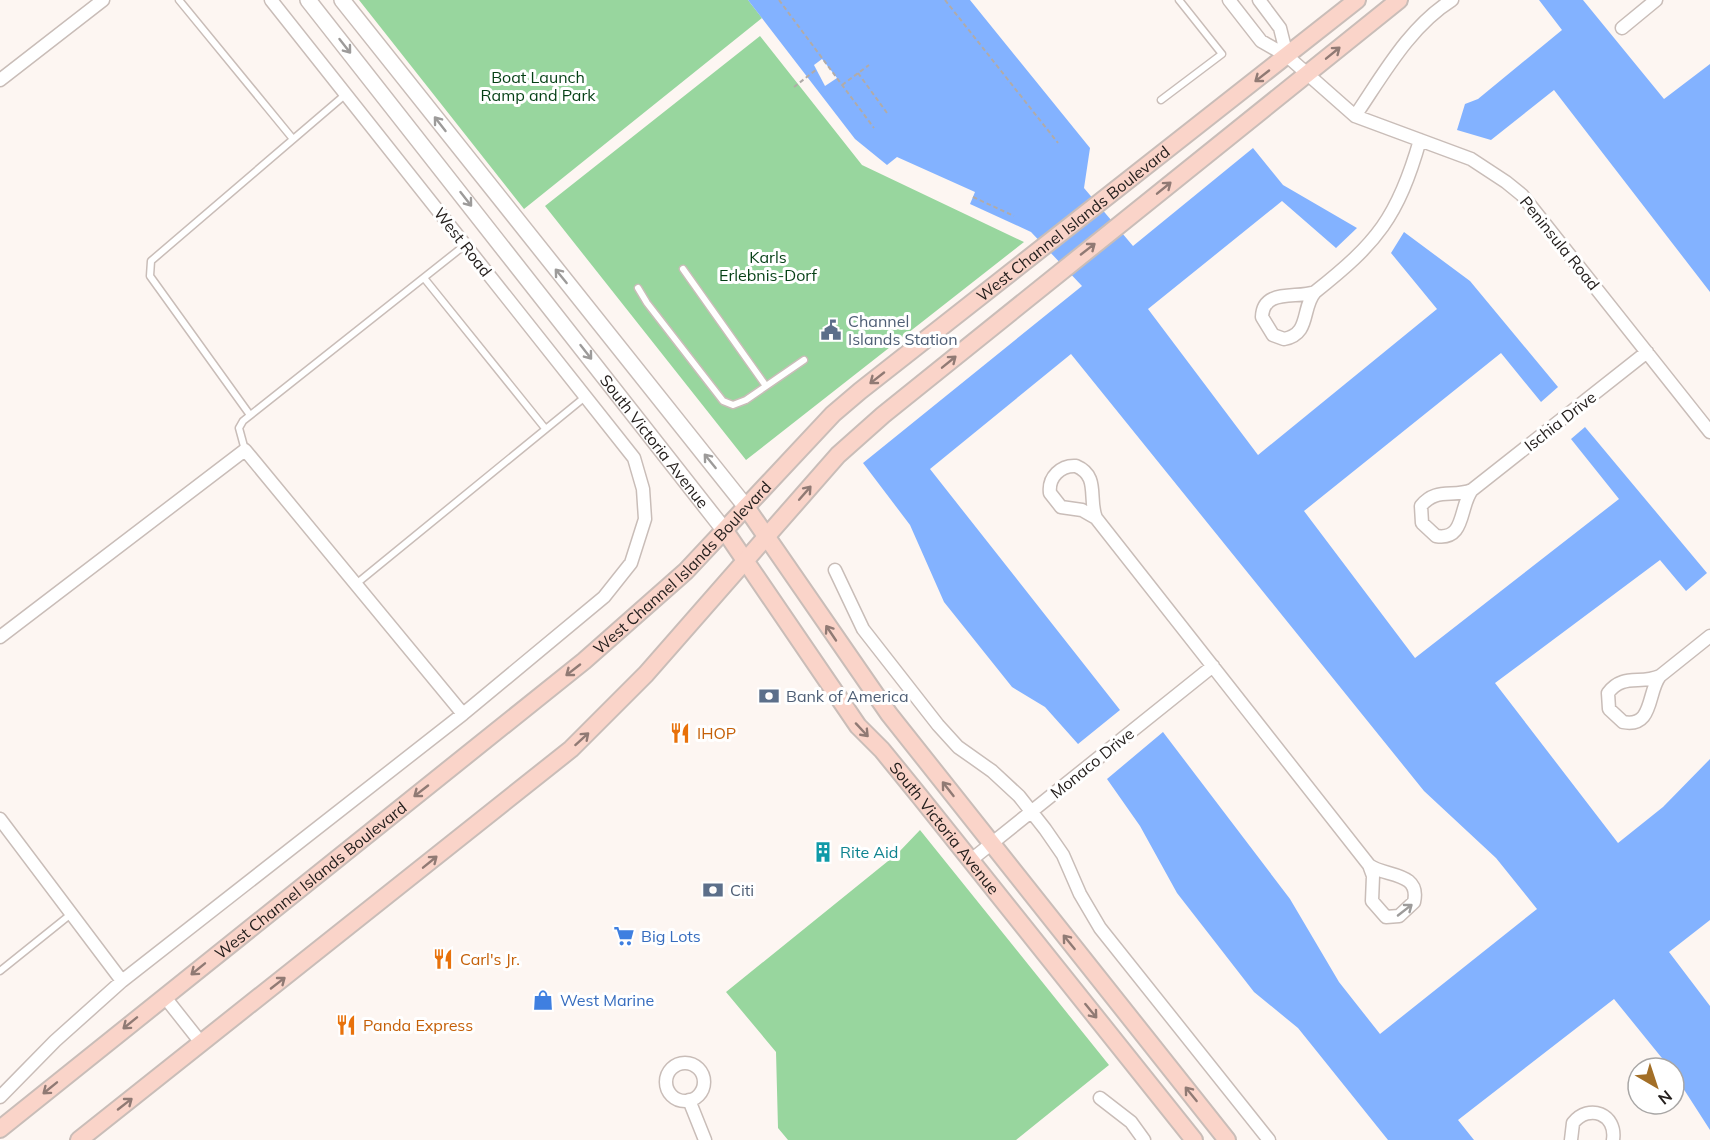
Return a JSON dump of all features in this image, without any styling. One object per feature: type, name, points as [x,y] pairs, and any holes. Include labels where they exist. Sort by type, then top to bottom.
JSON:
[{"type":"main road","name":"West Channel Islands Boulevard","points":[[0,1129],[585,661],[686,571],[851,399],[1356,0]]},
{"type":"main road","name":"West Channel Islands Boulevard","points":[[79,1140],[571,749],[646,674],[838,455],[883,415],[1399,0]]},
{"type":"main road","name":"South Victoria Avenue","points":[[746,507],[870,689],[1227,1140]]},
{"type":"main road","name":"South Victoria Avenue","points":[[725,531],[844,708],[882,750],[1194,1140]]},
{"type":"street","points":[[0,80],[103,0]]},
{"type":"street","name":"West Road","points":[[0,1097],[55,1041],[122,981],[463,714],[611,588],[631,563],[645,519],[644,489],[634,458],[271,0]]},
{"type":"street","name":"South Victoria Avenue","points":[[308,0],[725,531]]},
{"type":"street","name":"South Victoria Avenue","points":[[342,0],[746,507]]},
{"type":"street","points":[[1229,0],[1261,41],[1287,56]]},
{"type":"street","points":[[1259,0],[1280,28],[1287,56]]},
{"type":"street","points":[[1354,116],[1414,32],[1431,14],[1452,0]]},
{"type":"street","points":[[1622,28],[1656,0]]},
{"type":"street","name":"Peninsula Road","points":[[1287,56],[1354,116],[1471,159],[1522,195],[1710,432]]},
{"type":"street","points":[[1315,292],[1277,296],[1264,308],[1264,322],[1278,338],[1293,336],[1304,326],[1308,303],[1315,292],[1360,255],[1385,225],[1404,192],[1420,140]]},
{"type":"street","name":"Ischia Drive","points":[[1472,490],[1465,501],[1462,522],[1450,535],[1436,536],[1422,523],[1421,506],[1434,495],[1461,494],[1472,490],[1647,352]]},
{"type":"street","points":[[0,637],[245,450],[463,714]]},
{"type":"street","points":[[1096,518],[1092,503],[1093,486],[1089,476],[1076,466],[1062,469],[1050,482],[1052,496],[1064,508],[1082,510],[1096,518],[1369,865],[1380,872],[1403,876],[1413,887],[1414,902],[1402,914],[1386,917],[1374,905],[1369,865]]},
{"type":"street","points":[[835,570],[863,629],[958,747],[992,771],[1019,796],[1063,855],[1080,894],[1100,928],[1269,1140]]},
{"type":"street","points":[[1660,676],[1622,681],[1608,693],[1609,709],[1623,722],[1638,721],[1648,711],[1653,687],[1660,676],[1710,636]]},
{"type":"street","name":"Monaco Drive","points":[[971,860],[1213,666]]},
{"type":"street","points":[[0,819],[122,981]]},
{"type":"street","points":[[164,996],[202,1044]]},
{"type":"street","points":[[1100,1098],[1131,1122],[1144,1140]]},
{"type":"street","points":[[689,1100],[705,1140]]},
{"type":"street","points":[[1571,1140],[1573,1123],[1583,1113],[1590,1112],[1604,1115],[1609,1120],[1613,1126],[1613,1140]]},
{"type":"lane","points":[[179,0],[293,139]]},
{"type":"lane","points":[[1161,100],[1222,54],[1179,0]]},
{"type":"lane","points":[[250,415],[150,276],[151,261],[346,94]]},
{"type":"lane","points":[[245,450],[238,428],[250,415],[465,244]]},
{"type":"lane","points":[[683,269],[766,386]]},
{"type":"lane","points":[[424,278],[544,428]]},
{"type":"lane","points":[[638,288],[647,303],[723,401],[733,405],[804,360]]},
{"type":"lane","points":[[356,584],[585,396]]},
{"type":"lane","points":[[0,971],[71,914]]},
{"type":"path","points":[[779,0],[874,128]]},
{"type":"path","points":[[945,0],[1058,143]]},
{"type":"path","points":[[842,85],[869,65]]},
{"type":"path","points":[[794,87],[817,69]]},
{"type":"path","points":[[858,73],[887,113]]},
{"type":"path","points":[[973,197],[1014,216]]},
{"type":"green space","name":"Boat Launch Ramp and Park","points":[[359,0],[748,0],[762,18],[524,209]]},
{"type":"green space","name":"Karls Erlebnis-Dorf","points":[[760,36],[862,165],[1024,242],[746,460],[545,206]]},
{"type":"green space","points":[[920,830],[1109,1065],[1016,1140],[788,1140],[778,1128],[776,1052],[726,992],[898,853]]},
{"type":"water","points":[[748,0],[970,0],[1090,148],[1084,188],[1133,246],[1253,148],[1283,185],[1357,228],[1336,248],[1282,201],[1148,309],[1258,455],[1437,309],[1391,253],[1404,232],[1470,281],[1558,387],[1541,402],[1501,353],[1304,511],[1415,658],[1619,499],[1571,439],[1585,427],[1707,573],[1686,591],[1660,560],[1495,683],[1618,843],[1663,807],[1710,759],[1710,920],[1669,952],[1710,1006],[1710,1130],[1686,1093],[1686,1056],[1660,1056],[1614,999],[1458,1120],[1474,1140],[1388,1140],[1298,1028],[1254,992],[1177,893],[1140,826],[1107,779],[1163,732],[1290,899],[1339,982],[1380,1034],[1537,909],[1496,858],[1424,791],[1071,354],[930,469],[1120,710],[1078,744],[1045,707],[1012,687],[944,602],[910,525],[863,463],[1082,286],[1031,232],[970,204],[975,192],[897,157],[887,165],[855,139]]},
{"type":"water","points":[[1539,0],[1583,0],[1664,99],[1710,64],[1710,292],[1554,90],[1491,140],[1457,130],[1465,104],[1478,99],[1562,30]]},
{"type":"pier","points":[[822,59],[837,78],[825,86],[814,65]]},
{"type":"place","name":"Channel Islands Station","points":[[831,330]]},
{"type":"place","name":"Bank of America","points":[[769,696]]},
{"type":"place","name":"IHOP","points":[[680,733]]},
{"type":"place","name":"Rite Aid","points":[[823,852]]},
{"type":"place","name":"Citi","points":[[713,890]]},
{"type":"place","name":"Big Lots","points":[[624,936]]},
{"type":"place","name":"Carl's Jr.","points":[[443,959]]},
{"type":"place","name":"West Marine","points":[[543,1000]]},
{"type":"place","name":"Panda Express","points":[[346,1025]]}]
